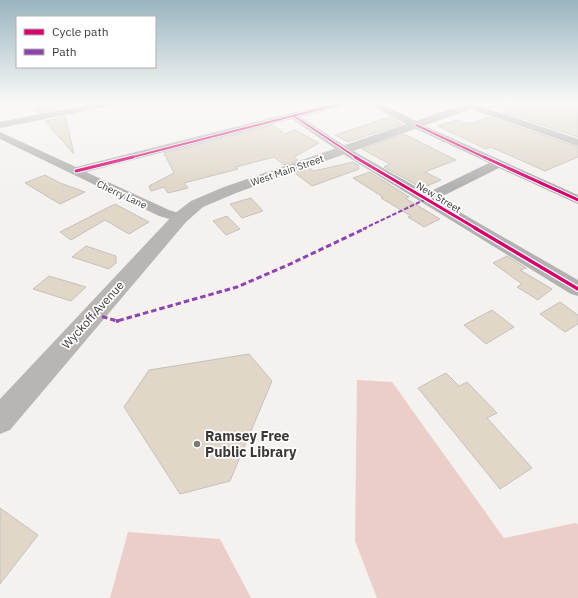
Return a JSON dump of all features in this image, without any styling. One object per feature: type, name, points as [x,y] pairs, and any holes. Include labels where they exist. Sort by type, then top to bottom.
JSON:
[{"type":"main road","name":"West Main Street","points":[[183,214],[211,197],[402,130]]},
{"type":"main road","name":"Wyckoff Avenue","points":[[0,420],[183,214]]},
{"type":"street","points":[[76,171],[239,130]]},
{"type":"street","name":"New Street","points":[[314,130],[344,150],[578,289]]},
{"type":"street","points":[[426,130],[578,200]]},
{"type":"street","points":[[544,130],[578,143]]},
{"type":"street","name":"Cherry Lane","points":[[0,135],[164,213],[183,214]]},
{"type":"street","points":[[426,199],[498,164]]},
{"type":"shaded area","points":[[357,380],[392,382],[504,538],[575,523],[578,524],[578,598],[377,598],[355,541]]},
{"type":"shaded area","points":[[128,532],[220,539],[251,598],[110,598]]},
{"type":"building","points":[[53,130],[68,130],[74,154]]},
{"type":"building","points":[[254,130],[280,130],[285,134],[295,130],[319,143],[294,157],[298,160],[284,165],[274,157],[236,167],[238,169],[184,183],[188,188],[168,193],[164,187],[151,191],[149,186],[174,173],[164,153]]},
{"type":"building","points":[[351,130],[384,130],[348,142],[335,135]]},
{"type":"building","points":[[446,130],[527,130],[578,147],[578,157],[545,171],[491,147],[486,149]]},
{"type":"building","points":[[556,130],[578,130],[578,137]]},
{"type":"building","points":[[404,134],[456,160],[425,172],[441,180],[422,188],[384,167],[390,164],[362,149]]},
{"type":"building","points":[[353,162],[358,165],[359,169],[312,186],[295,173],[309,168],[314,171]]},
{"type":"building","points":[[370,172],[409,197],[405,198],[440,219],[424,227],[408,217],[411,216],[381,198],[383,197],[353,178]]},
{"type":"building","points":[[45,175],[60,183],[85,192],[60,204],[25,183]]},
{"type":"building","points":[[251,198],[263,211],[242,218],[230,204]]},
{"type":"building","points":[[115,204],[149,222],[129,234],[105,220],[71,240],[60,232]]},
{"type":"building","points":[[227,216],[240,229],[226,235],[213,221]]},
{"type":"building","points":[[86,246],[116,256],[116,263],[109,269],[72,257]]},
{"type":"building","points":[[507,256],[526,268],[520,270],[552,289],[538,300],[517,287],[522,284],[493,263]]},
{"type":"building","points":[[49,276],[86,287],[71,301],[33,289]]},
{"type":"building","points":[[560,302],[578,315],[578,324],[565,332],[540,314]]},
{"type":"building","points":[[492,310],[514,327],[486,344],[464,325]]},
{"type":"building","name":"Ramsey Free Public Library","points":[[249,354],[272,381],[230,481],[180,494],[124,407],[149,370]]},
{"type":"building","points":[[446,373],[459,386],[467,382],[497,413],[487,418],[532,468],[500,489],[418,388]]},
{"type":"building","points":[[0,508],[38,535],[0,584]]},
{"type":"marked path","points":[[94,314],[117,321],[237,287],[288,265],[426,199]]},
{"type":"cycle path","points":[[76,171],[237,130]]},
{"type":"cycle path","points":[[314,130],[344,150],[578,289]]},
{"type":"cycle path","points":[[427,130],[578,200]]},
{"type":"place","name":"Ramsey Free Public Library","points":[[197,444]]}]
